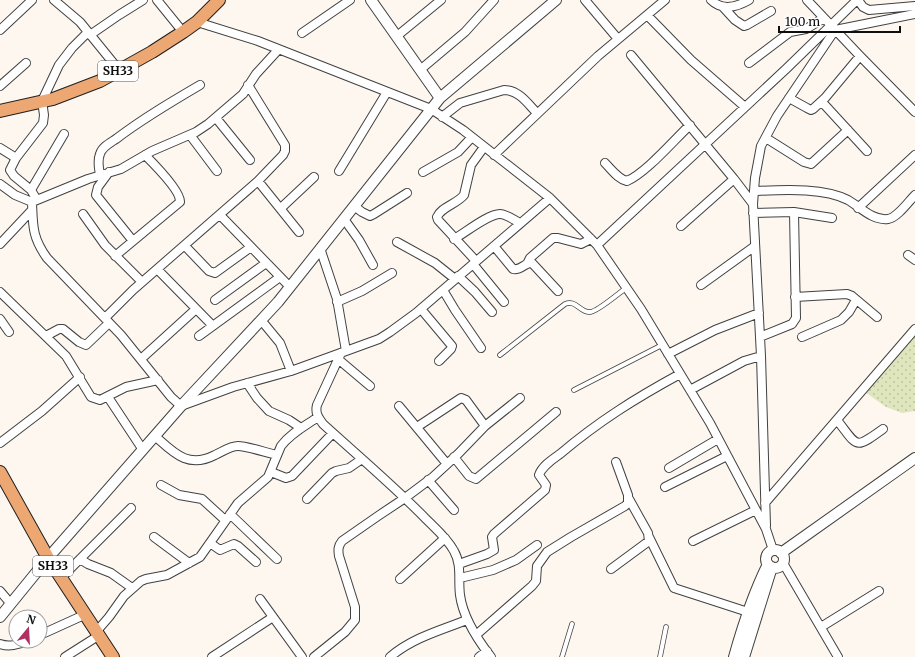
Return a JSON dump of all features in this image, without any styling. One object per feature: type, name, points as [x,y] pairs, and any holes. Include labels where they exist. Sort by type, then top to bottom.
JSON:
[{"type":"main road","name":"SH33","points":[[0,110],[42,101],[85,87],[119,70],[152,52],[183,32],[220,0]]},
{"type":"main road","name":"SH33","points":[[0,472],[48,558],[113,657]]},
{"type":"street","points":[[0,30],[32,0]]},
{"type":"street","points":[[54,0],[80,22],[119,70]]},
{"type":"street","points":[[143,0],[89,34],[63,58],[42,101],[44,116],[43,123],[16,158],[10,170],[11,173],[31,190],[34,204],[34,234],[47,258],[107,320],[141,359],[171,397],[181,406]]},
{"type":"street","points":[[157,0],[183,32]]},
{"type":"street","points":[[302,33],[350,0]]},
{"type":"street","points":[[371,0],[440,98]]},
{"type":"street","points":[[397,36],[441,0]]},
{"type":"street","points":[[420,70],[465,32],[494,0]]},
{"type":"street","points":[[0,617],[48,558],[142,450],[290,287],[430,109],[440,98],[556,0]]},
{"type":"street","points":[[586,0],[618,39]]},
{"type":"street","points":[[494,155],[598,56],[664,0]]},
{"type":"street","points":[[711,0],[723,7],[735,20],[744,26],[771,11]]},
{"type":"street","points":[[723,7],[741,5],[749,0]]},
{"type":"street","points":[[807,0],[915,112]]},
{"type":"street","points":[[598,245],[745,107],[833,28],[857,0],[863,7],[869,10],[915,13]]},
{"type":"street","points":[[766,529],[761,356],[753,204],[758,158],[761,146],[777,116],[833,28],[915,13]]},
{"type":"street","points":[[647,15],[691,60],[745,107]]},
{"type":"street","points":[[749,63],[790,32],[806,29],[824,18]]},
{"type":"street","points":[[196,22],[258,41],[430,109],[472,137],[550,198],[598,245],[642,309],[690,390],[718,439],[777,551],[784,558],[783,563],[838,657]]},
{"type":"street","points":[[0,244],[34,204],[88,179],[121,169],[160,147],[190,135],[208,124],[243,94],[256,74],[278,50]]},
{"type":"street","points":[[631,54],[753,204]]},
{"type":"street","points":[[789,98],[810,110],[817,106],[860,56]]},
{"type":"street","points":[[0,86],[26,63]]},
{"type":"street","points":[[100,175],[98,164],[99,156],[105,147],[134,125],[200,85]]},
{"type":"street","points":[[46,336],[59,329],[62,329],[79,342],[86,345],[142,282],[258,181],[283,155],[285,145],[248,86]]},
{"type":"street","points":[[442,117],[460,103],[504,90],[509,90],[520,96],[537,113]]},
{"type":"street","points":[[339,171],[386,92]]},
{"type":"street","points":[[822,102],[867,151]]},
{"type":"street","points":[[216,118],[250,160]]},
{"type":"street","points":[[605,163],[623,180],[628,181],[690,125]]},
{"type":"street","points":[[766,138],[804,162],[811,164],[848,130]]},
{"type":"street","points":[[31,190],[64,134]]},
{"type":"street","points":[[190,135],[217,171]]},
{"type":"street","points":[[423,172],[458,152],[472,137]]},
{"type":"street","points":[[484,147],[471,165],[464,195],[461,199],[440,213],[437,218],[504,302]]},
{"type":"street","points":[[0,148],[16,158]]},
{"type":"street","points":[[115,256],[180,202],[181,198],[175,189],[145,155]]},
{"type":"street","points":[[858,208],[915,155]]},
{"type":"street","points":[[110,172],[98,187],[96,195],[133,241]]},
{"type":"street","points":[[281,208],[314,177]]},
{"type":"street","points":[[681,226],[734,179]]},
{"type":"street","points":[[258,181],[299,232]]},
{"type":"street","points":[[0,184],[15,195],[34,204]]},
{"type":"street","points":[[754,191],[794,190],[832,194],[848,200],[858,208],[880,218],[892,218],[915,195]]},
{"type":"street","points":[[354,206],[370,216],[406,193]]},
{"type":"street","points":[[181,406],[247,383],[291,371],[341,354],[385,336],[421,309],[550,198]]},
{"type":"street","points":[[754,213],[794,212],[832,218]]},
{"type":"street","points":[[760,337],[792,324],[796,318],[794,212]]},
{"type":"street","points":[[83,214],[105,245],[142,282]]},
{"type":"street","points":[[454,239],[498,214],[502,214],[520,223]]},
{"type":"street","points":[[220,215],[290,287]]},
{"type":"street","points":[[344,219],[359,240],[373,265]]},
{"type":"street","points":[[494,246],[513,269],[518,270],[527,264],[530,258],[553,238],[581,244],[591,239]]},
{"type":"street","points":[[396,242],[435,263],[457,278],[492,312]]},
{"type":"street","points":[[185,246],[209,272],[215,273],[251,247]]},
{"type":"street","points":[[701,285],[755,246]]},
{"type":"street","points":[[320,248],[333,284],[337,302],[341,354],[317,405],[316,411],[318,417],[333,433],[405,498],[445,538],[454,550],[460,578],[462,608],[467,620],[489,654],[479,657]]},
{"type":"street","points":[[215,300],[266,262]]},
{"type":"street","points":[[527,264],[530,263],[536,267],[558,291]]},
{"type":"street","points":[[157,269],[213,326]]},
{"type":"street","points":[[337,302],[362,291],[392,273]]},
{"type":"street","points":[[199,336],[280,277]]},
{"type":"street","points":[[443,290],[480,348]]},
{"type":"street","points":[[0,292],[66,356],[91,397],[100,400],[126,387],[158,380]]},
{"type":"street","points":[[795,296],[842,294],[852,296],[877,317]]},
{"type":"street","points":[[802,336],[841,320],[849,312],[856,300]]},
{"type":"street","points":[[141,359],[196,309]]},
{"type":"street","points":[[421,309],[451,344],[451,349],[439,361]]},
{"type":"street","points":[[668,354],[714,330],[759,313]]},
{"type":"street","points":[[0,319],[9,332]]},
{"type":"street","points":[[261,320],[280,343],[291,371]]},
{"type":"street","points":[[765,503],[915,329]]},
{"type":"street","points":[[341,354],[370,386]]},
{"type":"street","points":[[690,390],[744,361],[761,356]]},
{"type":"street","points":[[458,564],[491,553],[494,550],[492,537],[494,534],[545,490],[546,485],[539,475],[544,467],[609,416],[645,393],[680,374]]},
{"type":"street","points":[[0,443],[42,411],[80,377]]},
{"type":"street","points":[[247,383],[257,398],[269,411],[301,428]]},
{"type":"street","points":[[108,397],[142,450]]},
{"type":"street","points":[[417,428],[461,398],[466,400],[485,426]]},
{"type":"street","points":[[314,657],[345,632],[355,620],[355,607],[339,556],[339,545],[428,480],[447,464],[485,426],[520,398]]},
{"type":"street","points":[[399,406],[447,464]]},
{"type":"street","points":[[454,457],[469,476],[476,479],[556,412]]},
{"type":"street","points":[[65,657],[97,634],[124,596],[132,588],[146,578],[167,574],[200,557],[243,498],[265,481],[271,472],[281,446],[285,441],[291,435],[318,417]]},
{"type":"street","points":[[837,420],[853,441],[860,444],[883,429]]},
{"type":"street","points":[[271,472],[286,478],[292,476],[333,433]]},
{"type":"street","points":[[155,436],[175,454],[188,459],[200,460],[230,448],[240,446],[278,455]]},
{"type":"street","points":[[669,468],[718,439]]},
{"type":"street","points":[[665,487],[727,456]]},
{"type":"street","points":[[744,657],[770,565],[767,555],[777,551],[915,458]]},
{"type":"street","points":[[307,499],[332,473],[349,468],[362,459]]},
{"type":"street","points":[[616,462],[629,500],[674,588],[748,612]]},
{"type":"street","points":[[428,480],[454,510]]},
{"type":"street","points":[[161,485],[179,495],[202,499],[228,517],[276,559]]},
{"type":"street","points":[[476,635],[532,586],[536,581],[537,566],[547,552],[571,536],[625,506],[629,500]]},
{"type":"street","points":[[61,578],[131,508]]},
{"type":"street","points":[[693,541],[756,510]]},
{"type":"street","points":[[154,537],[190,563]]},
{"type":"street","points":[[611,569],[646,544],[649,541],[649,537]]},
{"type":"street","points":[[400,578],[445,538]]},
{"type":"street","points":[[210,543],[220,550],[234,544],[256,562]]},
{"type":"street","points":[[460,578],[493,570],[516,560],[537,545]]},
{"type":"street","points":[[80,559],[110,573],[132,588]]},
{"type":"street","points":[[770,565],[778,567],[783,563]]},
{"type":"street","points":[[734,657],[761,577],[770,565]]},
{"type":"street","points":[[821,627],[879,590]]},
{"type":"street","points":[[0,591],[11,604]]},
{"type":"street","points":[[260,599],[302,657]]},
{"type":"street","points":[[48,631],[84,615]]},
{"type":"street","points":[[212,657],[273,618]]},
{"type":"street","points":[[390,657],[407,644],[467,620]]},
{"type":"lane","points":[[500,355],[565,304],[569,302],[573,303],[584,312],[593,312],[627,288]]},
{"type":"lane","points":[[574,390],[663,345]]},
{"type":"lane","points":[[562,657],[572,624]]},
{"type":"lane","points":[[660,657],[666,627]]},
{"type":"green space","points":[[915,336],[915,411],[902,413],[886,407],[865,392]]}]
